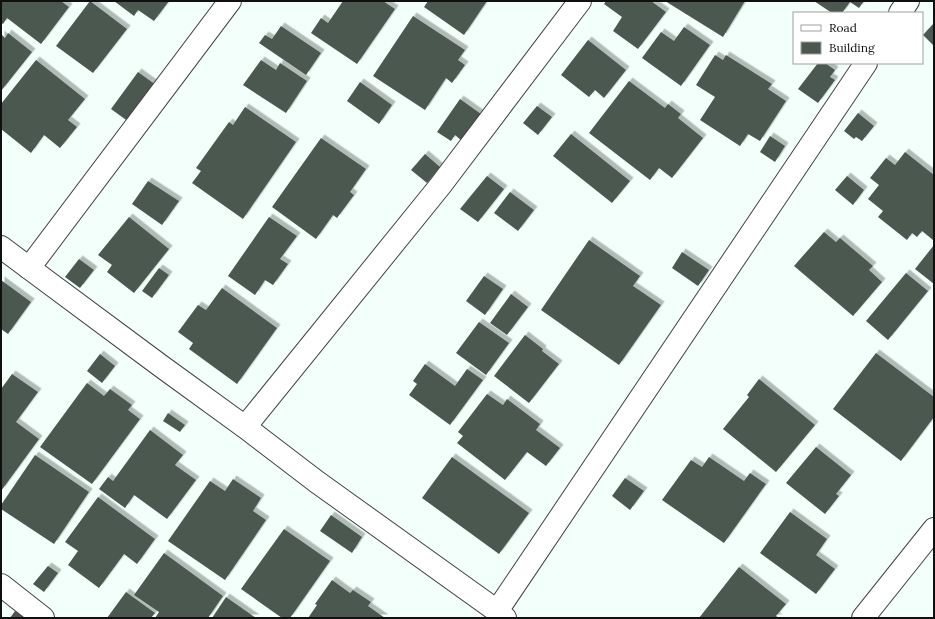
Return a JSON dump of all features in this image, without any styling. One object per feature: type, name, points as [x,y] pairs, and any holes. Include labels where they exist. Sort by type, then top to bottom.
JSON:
[{"type":"street","points":[[28,268],[230,1]]},
{"type":"street","points":[[245,427],[440,186],[580,1]]},
{"type":"street","points":[[901,12],[908,1]]},
{"type":"street","points":[[1,247],[317,482],[501,615],[865,64]]},
{"type":"street","points":[[863,618],[934,529]]},
{"type":"street","points":[[1,585],[43,618]]},
{"type":"building","points":[[1,1],[61,1],[69,7],[41,44],[7,18],[3,24],[1,23]]},
{"type":"building","points":[[90,1],[127,29],[93,73],[56,46]]},
{"type":"building","points":[[114,1],[169,1],[154,21],[138,10],[134,16]]},
{"type":"building","points":[[343,1],[383,1],[395,9],[357,64],[311,33],[321,18],[328,23]]},
{"type":"building","points":[[428,1],[487,1],[464,35],[424,7]]},
{"type":"building","points":[[606,1],[651,1],[666,12],[638,49],[613,31],[622,17],[604,4]]},
{"type":"building","points":[[665,1],[745,1],[723,37]]},
{"type":"building","points":[[814,1],[864,1],[859,8],[850,2],[843,12],[830,12]]},
{"type":"building","points":[[413,16],[465,50],[458,60],[465,65],[452,83],[446,78],[425,110],[373,76]]},
{"type":"building","points":[[934,23],[934,46],[923,35]]},
{"type":"building","points":[[281,26],[321,53],[306,75],[259,43],[265,35],[272,39]]},
{"type":"building","points":[[684,27],[710,45],[681,86],[642,58],[661,32],[674,41]]},
{"type":"building","points":[[8,33],[32,52],[1,91],[1,34],[5,38]]},
{"type":"building","points":[[588,40],[626,70],[604,98],[595,90],[589,97],[561,75]]},
{"type":"building","points":[[715,55],[723,60],[726,55],[772,84],[768,89],[786,101],[760,141],[748,134],[740,146],[700,120],[715,97],[696,85]]},
{"type":"building","points":[[36,60],[85,99],[68,120],[77,127],[60,148],[44,135],[31,153],[1,129],[1,104]]},
{"type":"building","points":[[261,60],[276,70],[280,63],[307,81],[286,113],[243,85]]},
{"type":"building","points":[[817,64],[826,64],[835,70],[830,77],[835,80],[818,103],[798,89]]},
{"type":"building","points":[[138,72],[156,85],[129,122],[111,109]]},
{"type":"building","points":[[629,81],[665,108],[668,104],[681,114],[678,118],[703,138],[672,178],[659,168],[650,180],[589,133]]},
{"type":"building","points":[[360,82],[392,105],[379,124],[347,101]]},
{"type":"building","points":[[460,99],[481,114],[462,141],[455,135],[451,141],[437,132]]},
{"type":"building","points":[[537,106],[552,117],[538,135],[523,123]]},
{"type":"building","points":[[245,107],[296,142],[243,219],[192,183],[201,171],[196,168],[229,122],[233,125]]},
{"type":"building","points":[[858,113],[874,126],[862,141],[856,137],[854,139],[844,131]]},
{"type":"building","points":[[571,134],[630,181],[612,203],[553,156]]},
{"type":"building","points":[[770,136],[785,146],[775,162],[760,152]]},
{"type":"building","points":[[321,138],[366,169],[350,192],[354,195],[337,218],[333,215],[316,239],[272,207]]},
{"type":"building","points":[[905,152],[934,175],[933,240],[922,231],[917,237],[912,233],[907,240],[878,217],[883,211],[868,199],[879,185],[870,178],[886,158],[895,165]]},
{"type":"building","points":[[425,154],[440,167],[427,183],[411,170]]},
{"type":"building","points":[[487,176],[504,189],[478,222],[460,209]]},
{"type":"building","points":[[847,176],[864,190],[853,205],[835,190]]},
{"type":"building","points":[[148,181],[179,201],[162,225],[132,204]]},
{"type":"building","points":[[510,192],[534,210],[518,231],[494,213]]},
{"type":"building","points":[[129,217],[169,249],[134,293],[107,272],[112,265],[98,255]]},
{"type":"building","points":[[269,217],[297,236],[280,259],[288,264],[273,285],[265,280],[255,295],[228,276]]},
{"type":"building","points":[[824,232],[836,242],[840,238],[873,266],[869,270],[882,282],[853,316],[794,266]]},
{"type":"building","points":[[589,240],[640,276],[633,286],[661,305],[619,365],[541,310]]},
{"type":"building","points":[[934,245],[934,284],[915,269]]},
{"type":"building","points":[[682,252],[709,270],[698,286],[672,268]]},
{"type":"building","points":[[79,259],[94,270],[80,288],[65,277]]},
{"type":"building","points":[[159,268],[169,275],[152,298],[142,291]]},
{"type":"building","points":[[906,273],[928,291],[888,340],[866,321]]},
{"type":"building","points":[[484,276],[503,289],[485,315],[466,301]]},
{"type":"building","points":[[1,280],[31,302],[8,334],[1,329]]},
{"type":"building","points":[[222,288],[277,328],[237,384],[189,349],[193,343],[178,332],[198,305],[206,310]]},
{"type":"building","points":[[511,294],[528,307],[507,335],[490,323]]},
{"type":"building","points":[[479,322],[509,343],[486,375],[456,353]]},
{"type":"building","points":[[525,335],[559,364],[529,403],[494,376]]},
{"type":"building","points":[[876,353],[934,397],[934,417],[901,461],[833,409]]},
{"type":"building","points":[[100,354],[115,366],[102,383],[87,371]]},
{"type":"building","points":[[425,364],[455,386],[467,369],[483,380],[450,425],[409,395],[417,384],[413,381]]},
{"type":"building","points":[[12,374],[38,392],[16,422],[39,439],[1,491],[1,389]]},
{"type":"building","points":[[759,379],[815,425],[776,472],[723,429],[749,397],[747,395]]},
{"type":"building","points":[[87,383],[104,396],[110,389],[132,405],[128,410],[140,419],[92,484],[40,447]]},
{"type":"building","points":[[487,394],[503,405],[507,399],[540,424],[536,430],[560,448],[546,466],[527,452],[505,480],[457,443],[463,436],[458,432]]},
{"type":"building","points":[[168,413],[185,425],[180,432],[163,421]]},
{"type":"building","points":[[150,430],[183,455],[175,465],[196,480],[167,519],[134,495],[125,508],[99,489],[108,477],[113,481]]},
{"type":"building","points":[[816,447],[851,475],[836,494],[839,496],[825,514],[786,483]]},
{"type":"building","points":[[35,455],[89,492],[54,544],[1,509],[1,505]]},
{"type":"building","points":[[452,457],[529,513],[499,554],[422,498]]},
{"type":"building","points":[[709,457],[744,481],[750,473],[766,484],[724,543],[662,500],[691,460],[702,467]]},
{"type":"building","points":[[625,478],[644,491],[630,510],[612,496]]},
{"type":"building","points":[[233,479],[261,498],[253,511],[266,520],[225,580],[168,541],[210,481],[225,491]]},
{"type":"building","points":[[98,497],[155,539],[137,564],[124,554],[99,588],[68,565],[78,551],[65,542]]},
{"type":"building","points":[[790,512],[827,539],[816,555],[835,569],[816,594],[760,553]]},
{"type":"building","points":[[331,515],[362,537],[352,553],[320,531]]},
{"type":"building","points":[[284,529],[330,561],[290,618],[282,618],[241,589]]},
{"type":"building","points":[[164,553],[223,596],[208,618],[155,618],[159,612],[134,595]]},
{"type":"building","points":[[48,566],[58,573],[44,592],[33,584]]},
{"type":"building","points":[[739,567],[786,604],[776,616],[779,618],[699,618]]},
{"type":"building","points":[[332,580],[350,593],[353,590],[371,602],[368,606],[385,618],[308,618],[317,605],[315,604]]},
{"type":"building","points":[[126,592],[155,613],[151,618],[107,618]]},
{"type":"building","points":[[226,597],[256,618],[212,618]]},
{"type":"building","points":[[15,611],[26,618],[10,618]]}]
